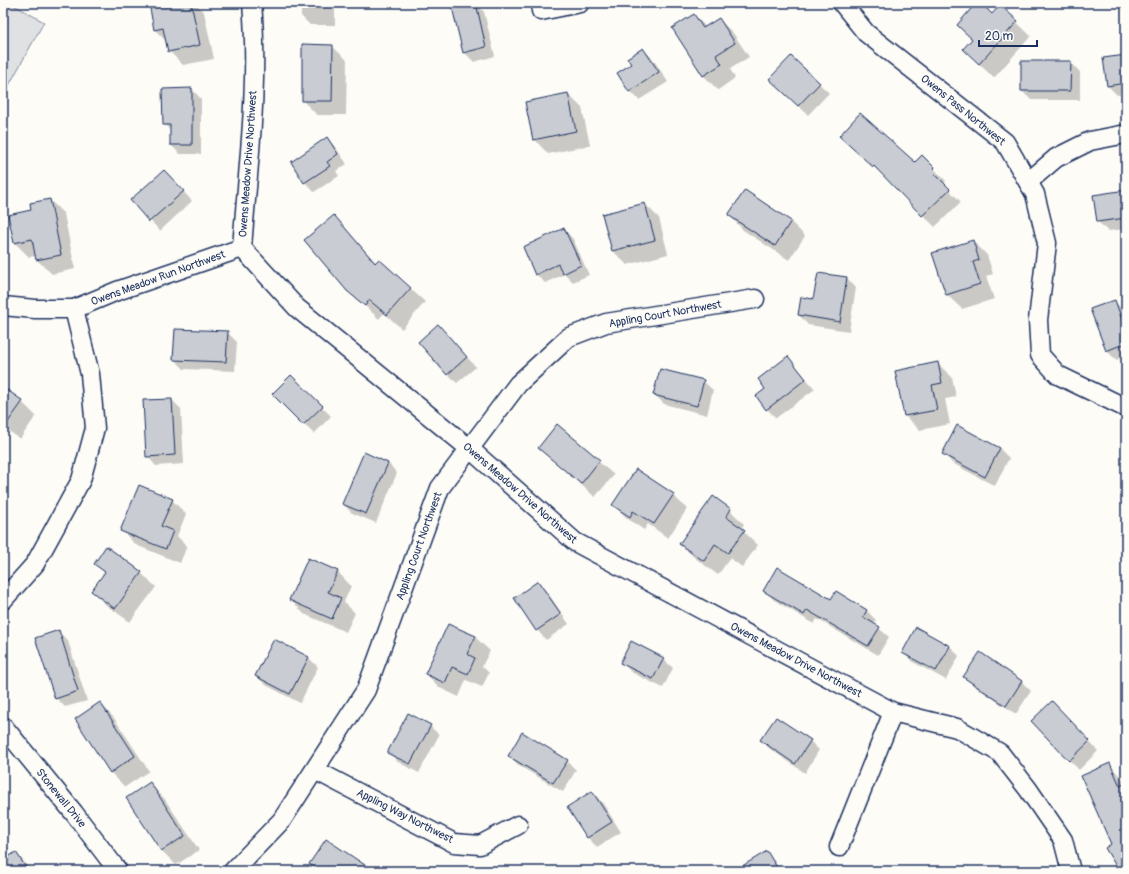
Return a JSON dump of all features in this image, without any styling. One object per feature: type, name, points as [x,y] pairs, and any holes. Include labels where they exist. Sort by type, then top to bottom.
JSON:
[{"type":"street","name":"Owens Meadow Drive Northwest","points":[[252,3],[255,39],[253,103],[242,248],[297,308],[470,449],[575,542],[893,712],[957,728],[1000,753],[1028,789],[1063,840],[1071,871]]},
{"type":"street","points":[[541,11],[580,3]]},
{"type":"street","name":"Owens Pass Northwest","points":[[842,3],[866,33],[1005,142],[1035,194],[1047,243],[1038,320],[1040,355],[1058,375],[1126,408]]},
{"type":"street","points":[[1028,182],[1056,158],[1090,141],[1126,134]]},
{"type":"street","name":"Owens Meadow Run Northwest","points":[[3,306],[35,309],[74,309],[116,291],[242,248]]},
{"type":"street","name":"Appling Court Northwest","points":[[233,871],[282,820],[366,690],[440,488],[518,384],[569,337],[606,323],[755,298]]},
{"type":"street","points":[[3,600],[35,564],[82,480],[95,428],[90,374],[74,309]]},
{"type":"street","points":[[838,847],[893,712]]},
{"type":"street","name":"Stonewall Drive","points":[[3,726],[74,813],[118,871]]},
{"type":"street","name":"Appling Way Northwest","points":[[315,770],[454,843],[480,845],[518,825]]},
{"type":"shaded area","points":[[3,3],[10,3],[44,22],[3,96]]},
{"type":"building","points":[[149,3],[191,3],[200,45],[168,52],[163,28],[154,30]]},
{"type":"building","points":[[468,3],[476,3],[486,47],[463,53],[452,7]]},
{"type":"building","points":[[976,3],[981,3],[992,14],[1000,5],[1018,21],[979,64],[963,49],[972,39],[957,25]]},
{"type":"building","points":[[694,14],[703,28],[719,18],[735,43],[716,55],[722,64],[703,76],[672,28]]},
{"type":"building","points":[[302,44],[333,45],[332,101],[302,101]]},
{"type":"building","points":[[643,48],[659,72],[629,92],[617,73],[631,64],[627,58]]},
{"type":"building","points":[[1126,55],[1126,83],[1107,86],[1103,58]]},
{"type":"building","points":[[791,56],[820,83],[798,106],[769,79]]},
{"type":"building","points":[[1021,61],[1071,61],[1070,91],[1021,91]]},
{"type":"building","points":[[192,88],[192,145],[170,145],[170,125],[163,125],[162,89]]},
{"type":"building","points":[[568,93],[576,131],[533,140],[525,102]]},
{"type":"building","points":[[860,113],[915,162],[922,155],[935,168],[932,171],[950,189],[922,216],[874,166],[873,167],[839,136]]},
{"type":"building","points":[[327,137],[338,154],[327,162],[330,166],[304,183],[291,162]]},
{"type":"building","points":[[164,170],[184,191],[149,222],[130,200]]},
{"type":"building","points":[[745,190],[791,221],[775,246],[728,215]]},
{"type":"building","points":[[1126,190],[1126,218],[1097,222],[1093,195]]},
{"type":"building","points":[[50,199],[61,255],[36,260],[32,239],[14,243],[8,215],[31,210],[30,203]]},
{"type":"building","points":[[645,203],[655,240],[612,251],[602,214]]},
{"type":"building","points":[[334,215],[375,263],[379,259],[411,288],[387,315],[369,300],[365,306],[347,291],[304,240]]},
{"type":"building","points":[[564,228],[581,265],[563,274],[558,264],[535,275],[523,247]]},
{"type":"building","points":[[973,240],[979,260],[973,262],[980,284],[946,295],[932,253]]},
{"type":"building","points":[[818,273],[847,277],[840,322],[798,315],[801,297],[813,299]]},
{"type":"building","points":[[1115,300],[1126,331],[1126,343],[1106,351],[1090,309]]},
{"type":"building","points":[[438,324],[467,357],[447,375],[418,342]]},
{"type":"building","points":[[175,329],[228,331],[226,362],[173,360]]},
{"type":"building","points":[[788,356],[806,379],[766,410],[756,396],[765,389],[758,379]]},
{"type":"building","points":[[938,362],[942,383],[932,385],[937,410],[904,416],[895,371]]},
{"type":"building","points":[[660,369],[704,380],[697,406],[653,395]]},
{"type":"building","points":[[291,375],[323,406],[303,425],[272,394]]},
{"type":"building","points":[[3,387],[23,401],[3,429]]},
{"type":"building","points":[[172,399],[175,455],[146,457],[143,400]]},
{"type":"building","points":[[557,424],[600,460],[581,484],[538,448]]},
{"type":"building","points":[[957,425],[1000,448],[985,477],[942,454]]},
{"type":"building","points":[[364,452],[388,463],[366,514],[342,504]]},
{"type":"building","points":[[636,469],[674,494],[654,524],[633,511],[630,517],[612,505]]},
{"type":"building","points":[[139,485],[173,499],[161,526],[173,531],[166,549],[120,531]]},
{"type":"building","points":[[713,496],[731,509],[726,517],[745,530],[728,553],[715,544],[704,561],[679,544]]},
{"type":"building","points":[[106,546],[142,572],[115,609],[91,591],[105,572],[94,564]]},
{"type":"building","points":[[308,558],[338,571],[328,592],[341,598],[332,619],[289,600]]},
{"type":"building","points":[[777,567],[831,599],[836,591],[867,610],[863,617],[880,627],[868,646],[807,610],[804,615],[763,591]]},
{"type":"building","points":[[538,581],[561,614],[536,631],[514,598]]},
{"type":"building","points":[[448,624],[476,636],[467,654],[475,658],[468,674],[452,667],[445,683],[425,674]]},
{"type":"building","points":[[916,627],[950,646],[936,671],[902,653]]},
{"type":"building","points":[[59,630],[78,691],[55,699],[35,638]]},
{"type":"building","points":[[274,639],[309,657],[290,694],[255,676]]},
{"type":"building","points":[[631,641],[664,658],[653,679],[620,663]]},
{"type":"building","points":[[980,652],[1022,681],[1006,706],[963,677]]},
{"type":"building","points":[[1052,701],[1090,741],[1069,761],[1031,721]]},
{"type":"building","points":[[100,702],[135,756],[110,773],[75,719]]},
{"type":"building","points":[[408,713],[431,725],[410,764],[387,753]]},
{"type":"building","points":[[776,717],[811,740],[795,764],[760,740]]},
{"type":"building","points":[[522,732],[568,760],[553,783],[508,756]]},
{"type":"building","points":[[1110,763],[1120,786],[1126,783],[1126,871],[1119,871],[1105,848],[1111,844],[1081,776]]},
{"type":"building","points":[[150,782],[185,836],[161,851],[126,798]]},
{"type":"building","points":[[592,791],[612,822],[587,838],[567,807]]},
{"type":"building","points":[[326,839],[374,871],[320,871],[309,864]]},
{"type":"building","points":[[767,851],[779,871],[734,871]]},
{"type":"building","points":[[16,852],[28,871],[3,871],[3,860]]}]
